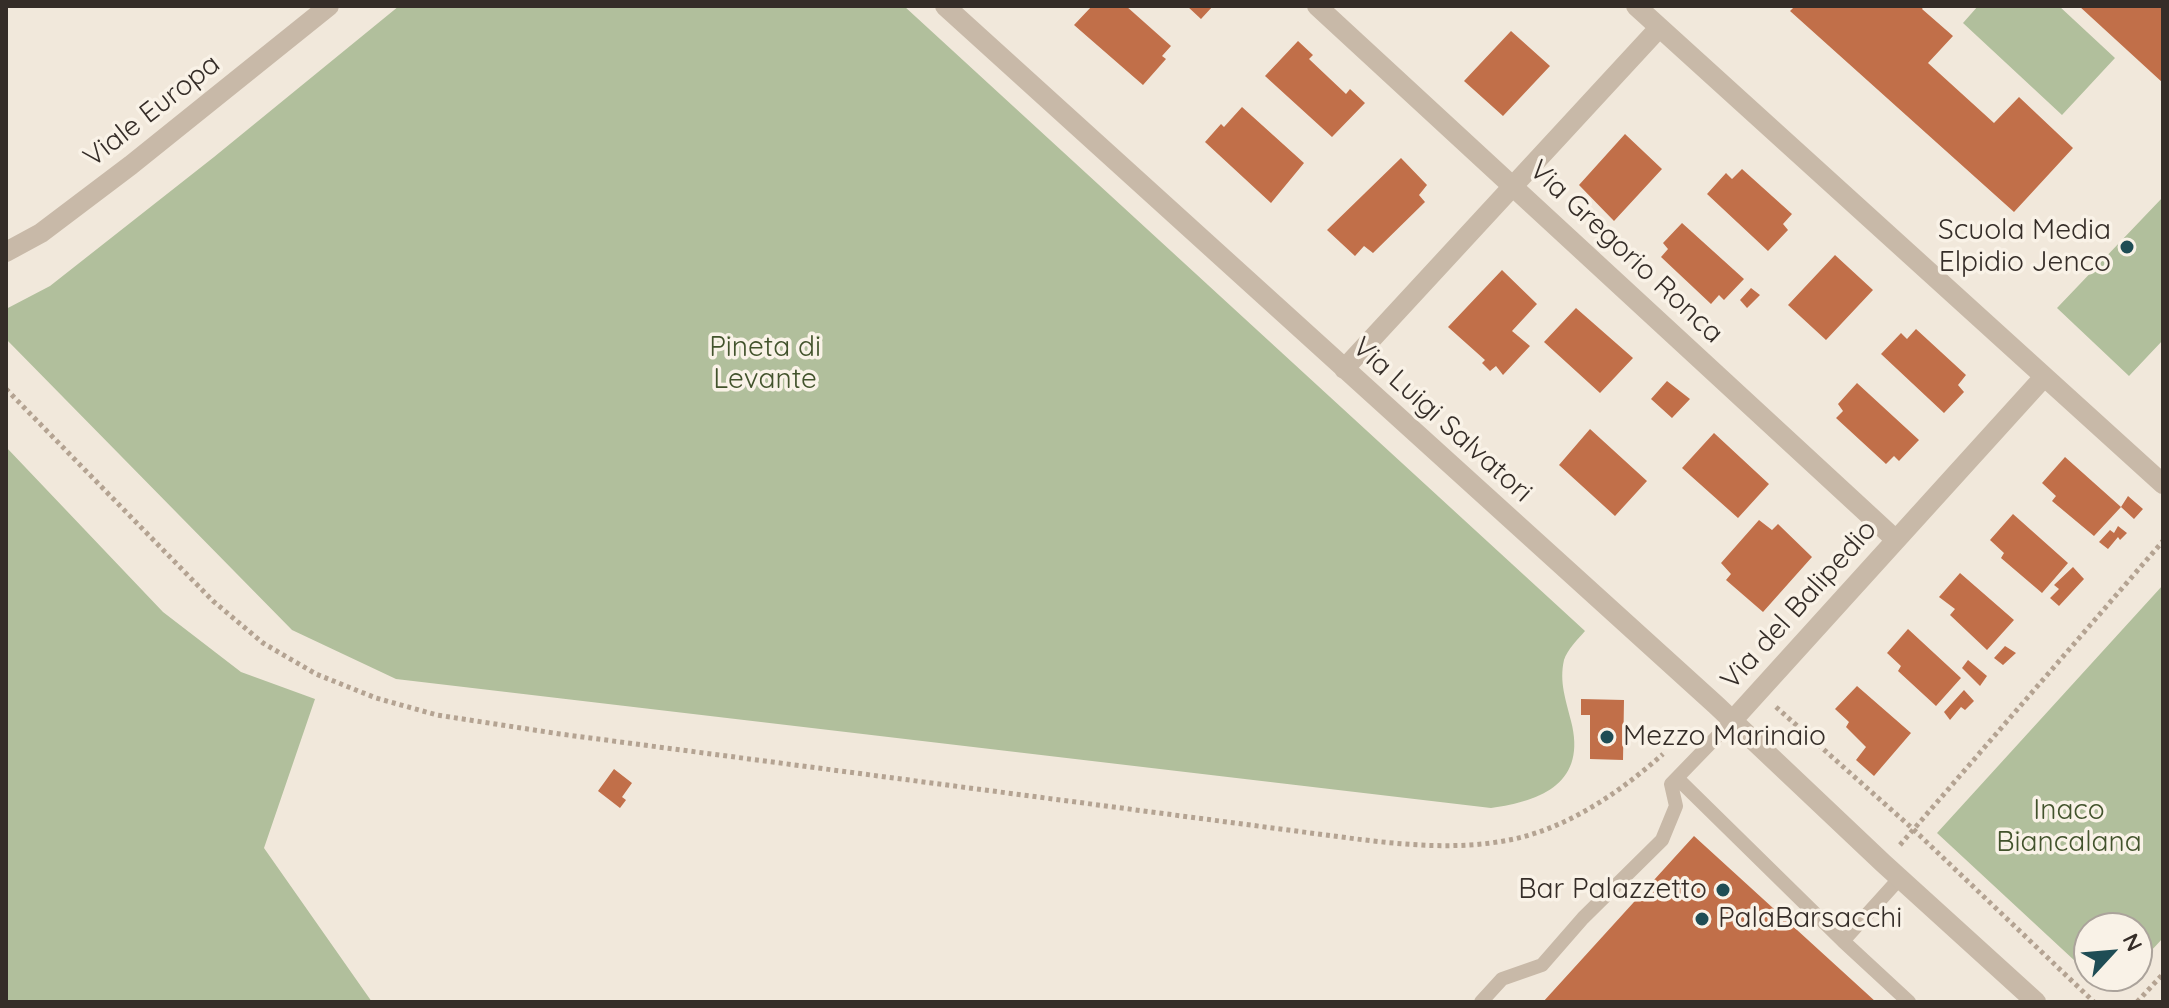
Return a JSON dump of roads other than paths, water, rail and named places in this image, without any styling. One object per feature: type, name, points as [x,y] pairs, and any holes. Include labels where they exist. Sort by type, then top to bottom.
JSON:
[{"type":"street","name":"Viale Europa","points":[[6,252],[41,233],[120,173],[329,6]]},
{"type":"street","name":"Via Luigi Salvatori","points":[[945,6],[1732,721],[2036,1002]]},
{"type":"street","name":"Via Gregorio Ronca","points":[[1317,6],[1896,540]]},
{"type":"street","points":[[1636,6],[2163,484]]},
{"type":"street","points":[[1344,369],[1659,28]]},
{"type":"street","name":"Via del Balipedio","points":[[1732,721],[2044,377]]},
{"type":"lane","name":"Via del Balipedio","points":[[1677,778],[1732,721]]},
{"type":"lane","points":[[1488,999],[1502,979],[1542,965],[1593,907],[1662,840],[1676,806],[1671,784],[1677,778],[1909,1002]]},
{"type":"lane","points":[[1843,941],[1900,878]]},
{"type":"place","name":"Scuola Media Elpidio Jenco","points":[[2127,247]]},
{"type":"place","name":"Mezzo Marinaio","points":[[1607,737]]},
{"type":"place","name":"Bar Palazzetto","points":[[1723,890]]},
{"type":"place","name":"PalaBarsacchi","points":[[1702,919]]},
{"type":"park label","name":"Pineta di Levante","points":[[765,364]]},
{"type":"park label","name":"Inaco Biancalana","points":[[2069,827]]}]
